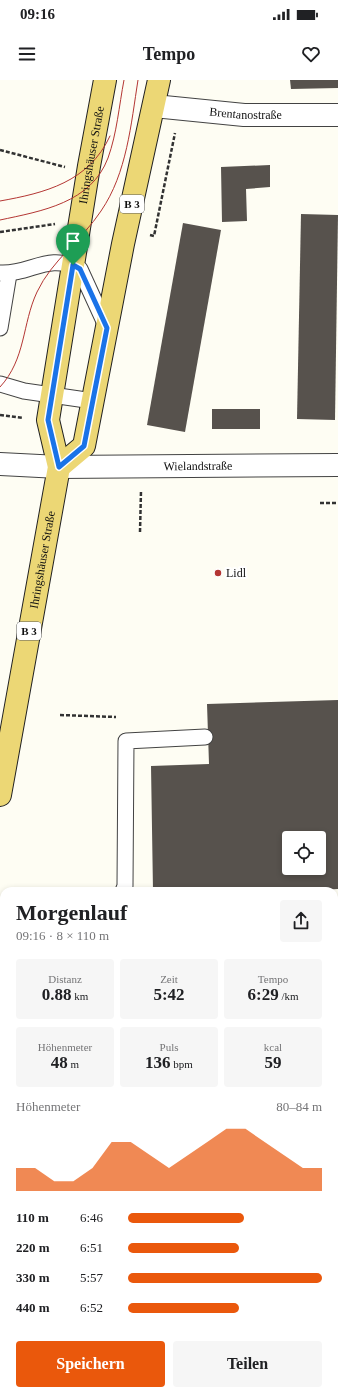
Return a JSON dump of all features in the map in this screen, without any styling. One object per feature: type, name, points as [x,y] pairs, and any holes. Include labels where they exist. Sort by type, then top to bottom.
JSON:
[{"type":"main road","name":"Ihringshäuser Straße","points":[[0,795],[59,467],[48,420],[89,166],[105,80]]},
{"type":"main road","name":"B 3","points":[[59,467],[84,446],[123,244],[159,80]]},
{"type":"street","name":"Brentanostraße","points":[[154,106],[244,115],[338,115]]},
{"type":"street","name":"Wielandstraße","points":[[0,464],[59,467],[338,465]]},
{"type":"lane","points":[[0,328],[5,273],[56,262],[73,265],[80,269],[107,328]]},
{"type":"lane","points":[[0,384],[24,392],[93,401]]},
{"type":"lane","points":[[125,887],[126,741],[205,737]]},
{"type":"path","points":[[154,236],[180,108]]},
{"type":"path","points":[[0,150],[67,168],[89,166]]},
{"type":"path","points":[[140,532],[141,466]]},
{"type":"path","points":[[320,503],[338,503]]},
{"type":"path","points":[[60,715],[116,717]]},
{"type":"building","points":[[290,80],[338,80],[338,88],[291,89]]},
{"type":"building","points":[[270,165],[270,187],[246,189],[247,221],[222,222],[221,167]]},
{"type":"building","points":[[301,214],[338,215],[335,420],[297,419]]},
{"type":"building","points":[[183,223],[221,230],[185,432],[147,425]]},
{"type":"building","points":[[212,409],[260,409],[260,429],[212,429]]},
{"type":"building","points":[[338,700],[338,887],[153,887],[151,766],[209,764],[207,704]]},
{"type":"tram line","points":[[0,220],[48,208],[77,195],[90,185],[100,173],[111,149],[116,129],[124,80]]},
{"type":"tram line","points":[[0,387],[15,365],[23,341],[32,304],[43,281],[101,211],[117,181],[127,148],[138,80]]},
{"type":"tram line","points":[[0,201],[49,189],[78,175],[101,152],[110,136]]},
{"type":"place","name":"Lidl","points":[[218,573]]},
{"type":"route","points":[[73,265],[80,269],[107,328],[84,446],[59,467],[48,420],[73,265]]}]
